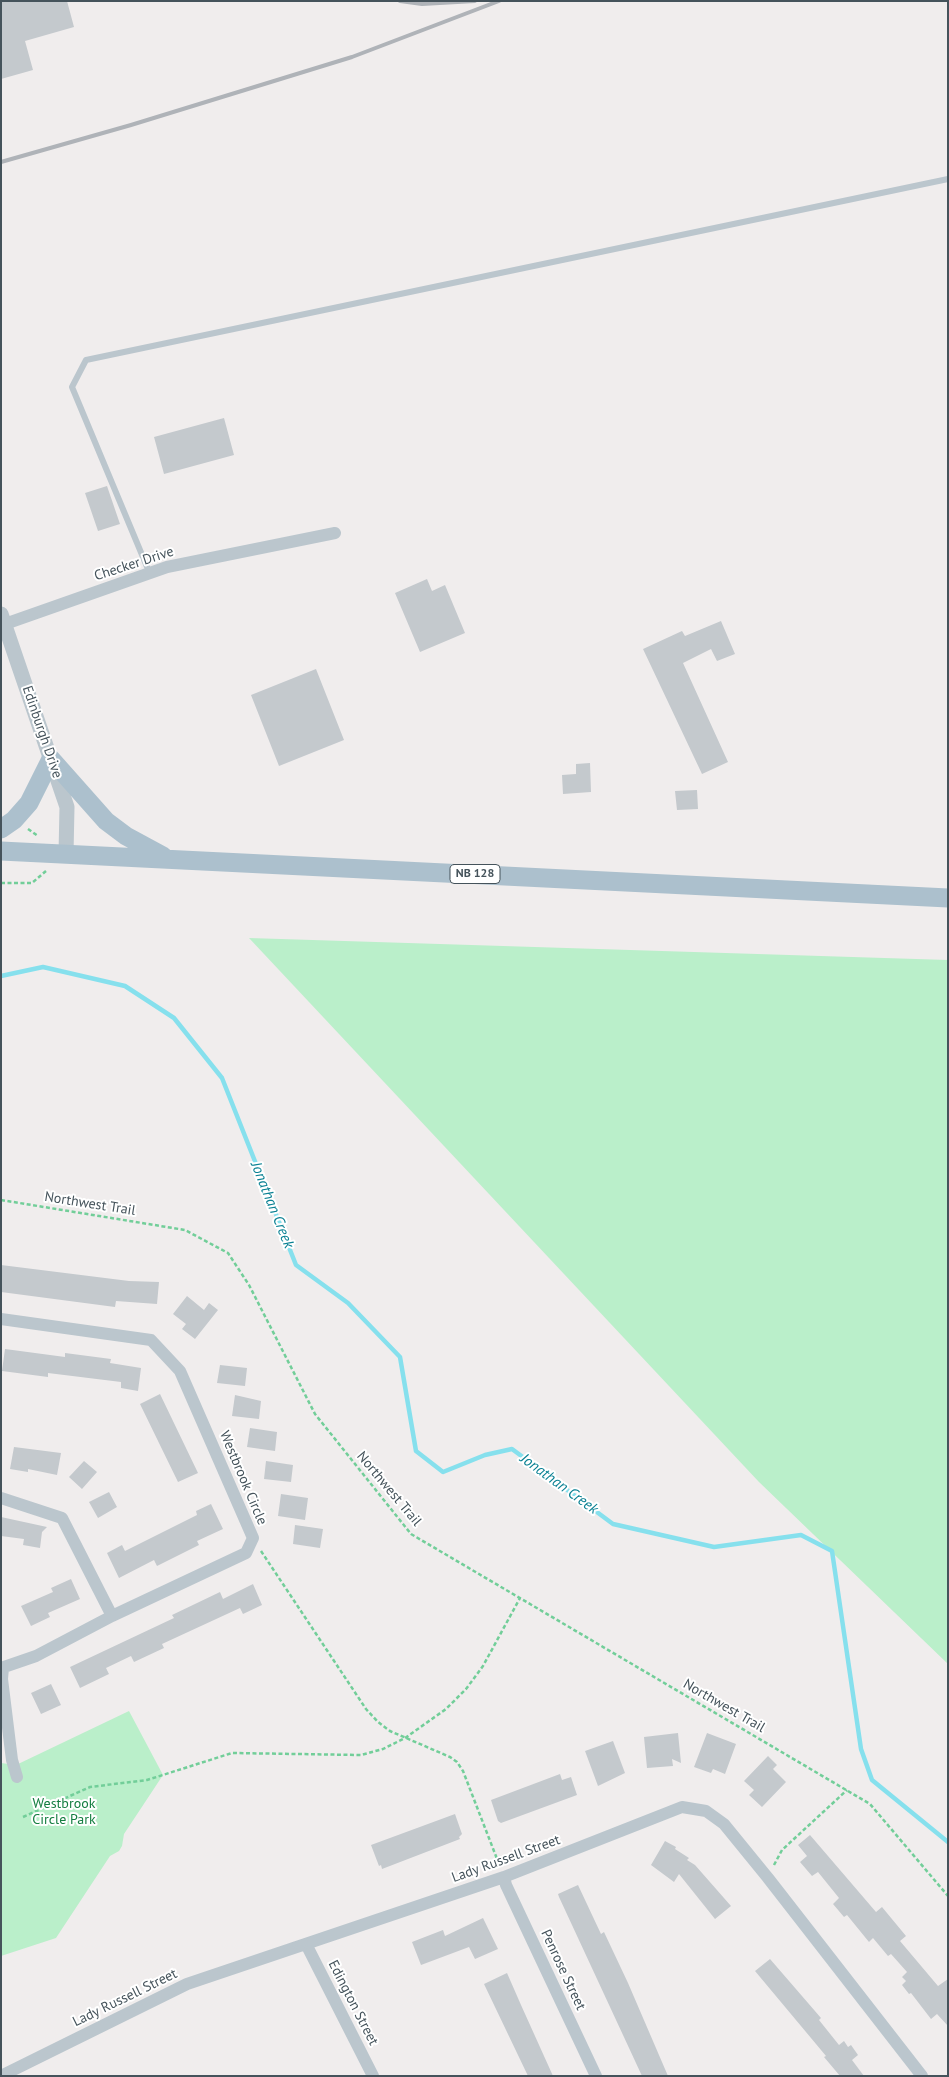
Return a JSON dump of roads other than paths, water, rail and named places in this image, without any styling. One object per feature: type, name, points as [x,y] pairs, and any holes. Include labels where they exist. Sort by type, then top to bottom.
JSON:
[{"type":"main road","points":[[8,825],[28,802],[51,758],[106,821],[126,836],[166,858]]},
{"type":"main road","name":"NB 128","points":[[1,851],[948,898]]},
{"type":"street","name":"Checker Drive","points":[[3,619],[150,574],[167,567],[335,533]]},
{"type":"street","name":"Edinburgh Drive","points":[[3,619],[67,806],[66,854]]},
{"type":"street","name":"Westbrook Circle","points":[[1,1319],[151,1340],[180,1371],[253,1538],[246,1554],[112,1616],[36,1656],[2,1668]]},
{"type":"street","points":[[1,1498],[62,1518],[112,1616]]},
{"type":"street","points":[[2,1668],[12,1760],[18,1777]]},
{"type":"street","name":"Lady Russell Street","points":[[1,2076],[187,1984],[504,1877],[682,1807],[706,1811],[724,1824],[922,2076]]},
{"type":"street","name":"Penrose Street","points":[[504,1877],[506,1885],[596,2076]]},
{"type":"street","name":"Edington Street","points":[[306,1944],[373,2076]]},
{"type":"lane","points":[[150,574],[72,387],[86,360],[948,179]]},
{"type":"waterway","name":"Jonathan Creek","points":[[1,976],[43,967],[125,986],[174,1018],[222,1078],[296,1265],[348,1303],[400,1357],[416,1451],[443,1472],[485,1455],[512,1449],[613,1524],[714,1547],[801,1535],[832,1551],[861,1749],[872,1780],[948,1842]]},
{"type":"railway","points":[[400,1],[422,4],[475,1]]},
{"type":"railway","points":[[1,162],[131,125],[352,57],[499,1]]},
{"type":"park label","name":"Westbrook Circle Park","points":[[64,1812]]}]
